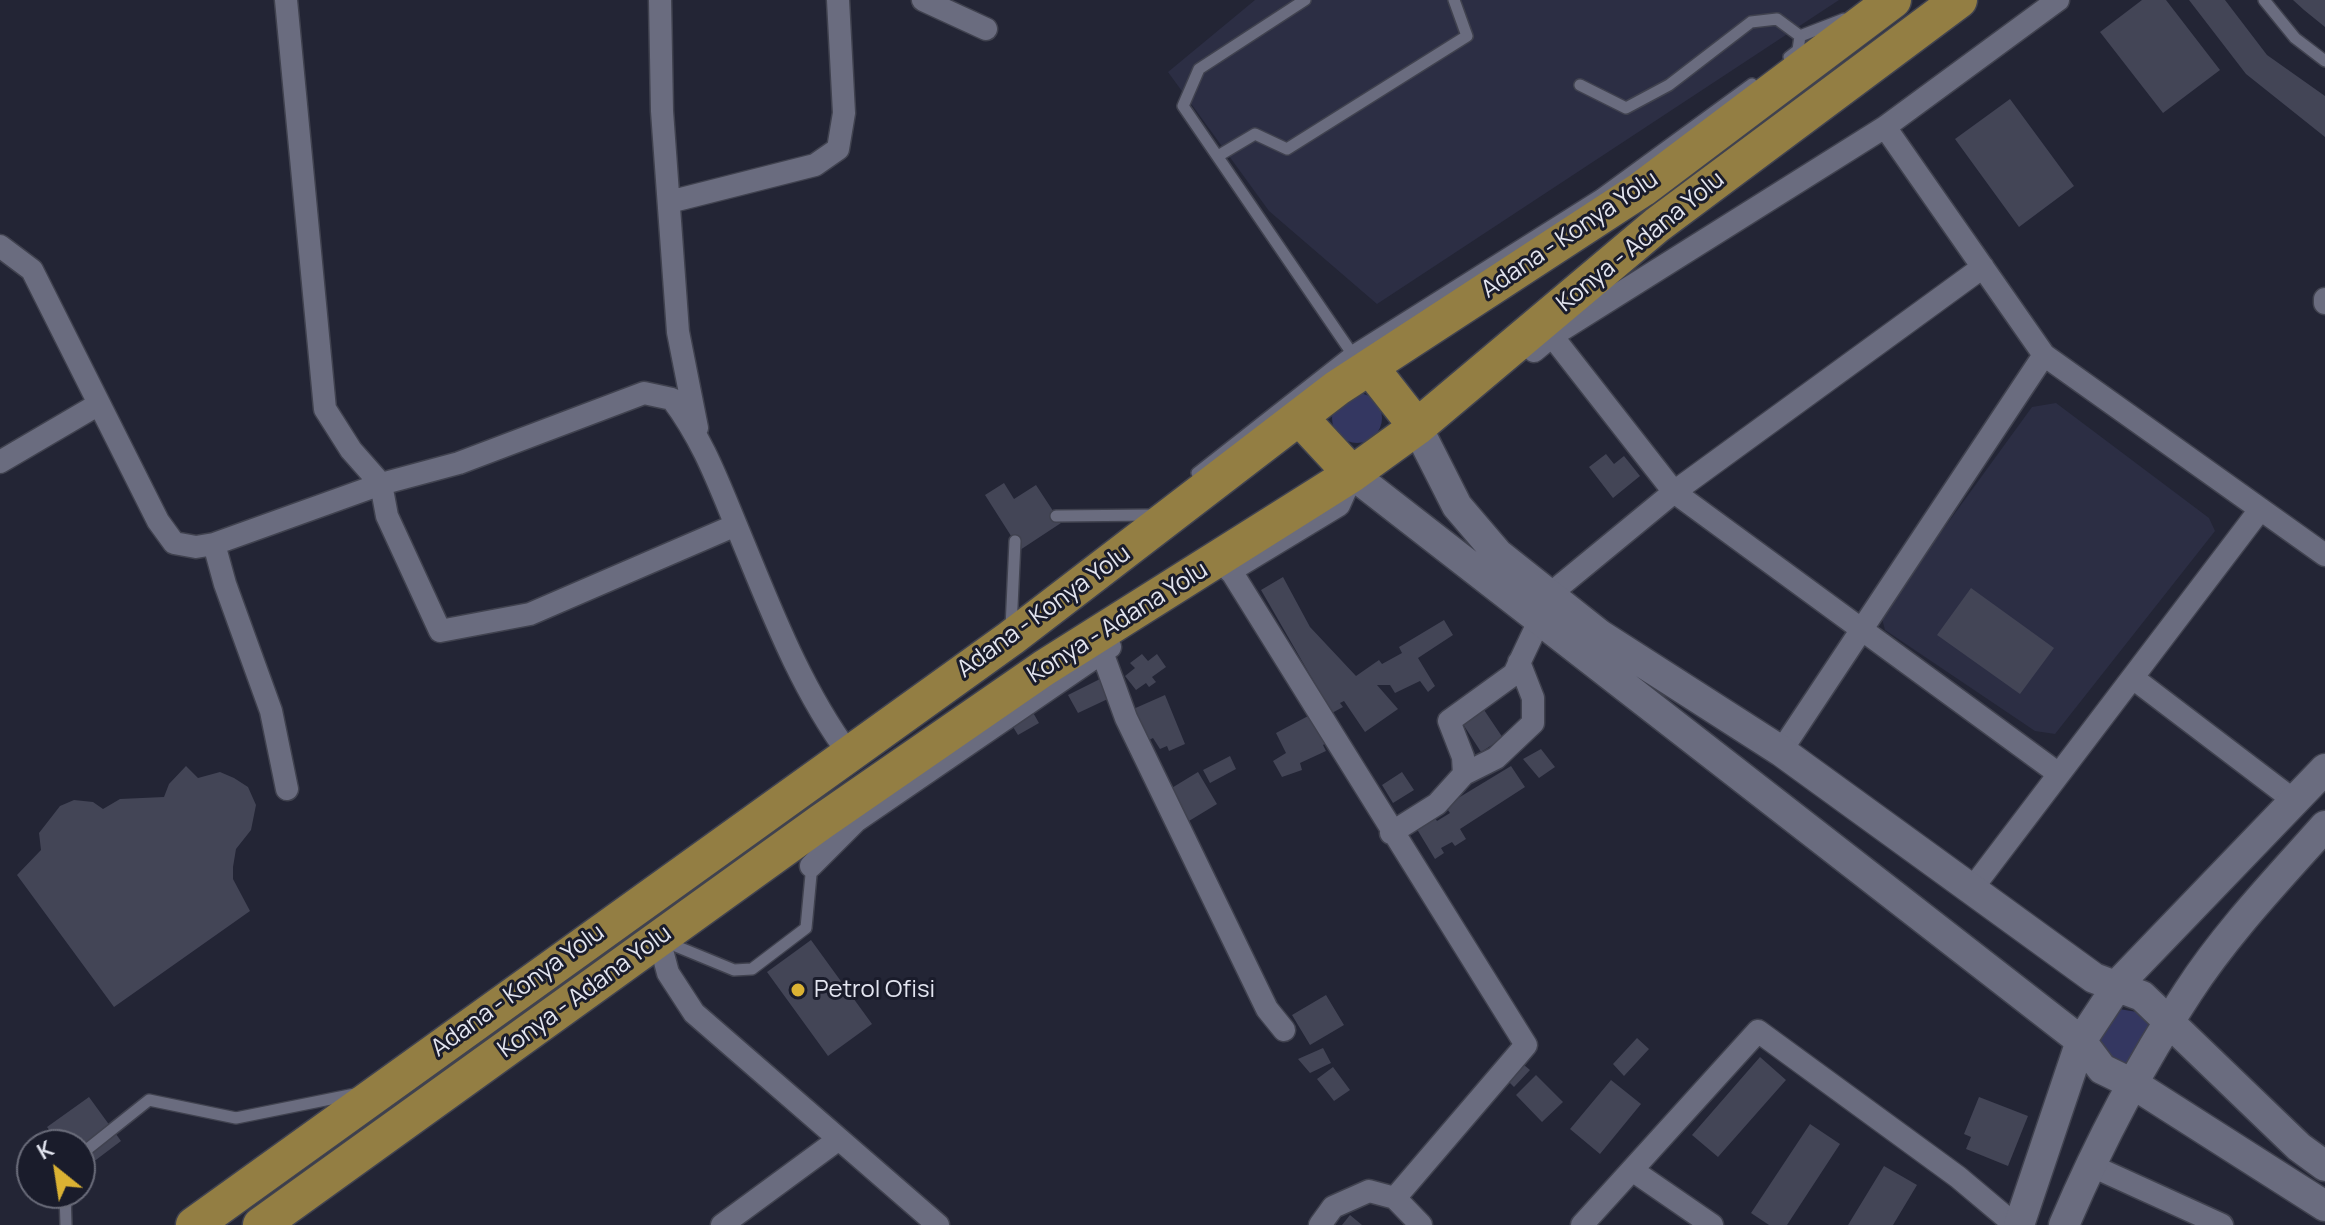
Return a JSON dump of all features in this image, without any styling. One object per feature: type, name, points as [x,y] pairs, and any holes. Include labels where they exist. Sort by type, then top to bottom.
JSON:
[{"type":"highway","name":"Adana - Konya Yolu","points":[[194,1225],[1011,638],[1164,505],[1300,418],[1360,360],[1642,189],[1893,0]]},
{"type":"highway","name":"Konya - Adana Yolu","points":[[261,1225],[821,822],[1044,668],[1352,474],[1417,427],[1657,225],[1959,0]]},
{"type":"highway","points":[[1360,360],[1417,427]]},
{"type":"highway","points":[[1300,418],[1352,474]]},
{"type":"main road","points":[[1417,427],[1457,506],[1544,608],[1600,635],[1781,751],[2094,978],[2142,996],[2299,1147],[2325,1166]]},
{"type":"main road","points":[[1352,474],[1544,608],[2081,1041],[2102,1069],[2135,1085],[2325,1206]]},
{"type":"main road","points":[[2017,1225],[2081,1041],[2117,986],[2325,769]]},
{"type":"main road","points":[[2064,1225],[2090,1165],[2188,991],[2240,923],[2325,826]]},
{"type":"street","points":[[286,0],[325,409],[351,450],[381,484],[387,516],[440,631],[530,614],[736,525]]},
{"type":"street","points":[[660,0],[678,332],[698,434],[783,640],[822,717],[849,754]]},
{"type":"street","points":[[669,202],[815,165],[838,149],[844,113],[838,0]]},
{"type":"street","points":[[923,0],[986,29]]},
{"type":"street","points":[[1417,427],[1448,424],[1552,336],[1885,127],[2058,0]]},
{"type":"street","points":[[1885,127],[2044,355],[2259,511],[2325,555]]},
{"type":"street","points":[[0,246],[32,270],[158,521],[174,543],[196,547],[214,544],[381,484],[459,463],[644,393],[672,399],[698,434]]},
{"type":"street","points":[[1464,774],[1463,757],[1449,721],[1514,674],[1544,608],[1674,492],[1983,267]]},
{"type":"street","points":[[1552,336],[1674,492],[2059,774]]},
{"type":"street","points":[[1781,751],[2044,355]]},
{"type":"street","points":[[0,462],[99,404]]},
{"type":"street","points":[[811,866],[856,821],[1102,652],[1339,505],[1352,474]]},
{"type":"street","points":[[1971,890],[2259,511]]},
{"type":"street","points":[[214,544],[225,584],[271,711],[287,789]]},
{"type":"street","points":[[1231,571],[1391,833],[1526,1045],[1395,1198]]},
{"type":"street","points":[[1102,652],[1133,732],[1267,1009],[1284,1030]]},
{"type":"street","points":[[1391,833],[1437,804],[1464,774],[1496,758],[1533,723],[1533,698],[1519,662]]},
{"type":"street","points":[[2133,678],[2296,802]]},
{"type":"street","points":[[659,939],[668,973],[694,1013],[938,1225]]},
{"type":"street","points":[[1582,1225],[1758,1031],[1958,1177],[2017,1225]]},
{"type":"street","points":[[722,1225],[839,1139]]},
{"type":"street","points":[[2090,1165],[2222,1225]]},
{"type":"street","points":[[1632,1170],[1712,1225]]},
{"type":"street","points":[[1320,1225],[1333,1207],[1369,1191],[1395,1198],[1421,1225]]},
{"type":"lane","points":[[1305,0],[1199,69],[1183,106],[1360,360]]},
{"type":"lane","points":[[1218,156],[1255,134],[1287,149],[1467,36],[1454,0]]},
{"type":"lane","points":[[1800,36],[1893,0]]},
{"type":"lane","points":[[2264,0],[2295,38],[2325,61]]},
{"type":"lane","points":[[1580,85],[1626,108],[1669,85],[1751,22],[1777,19],[1800,36]]},
{"type":"lane","points":[[1773,69],[1798,50],[1800,36]]},
{"type":"lane","points":[[1056,516],[1164,505],[1360,360],[1600,195],[1761,78]]},
{"type":"lane","points":[[1011,638],[1015,541]]},
{"type":"lane","points":[[659,939],[734,970],[752,969],[806,928],[811,866],[821,822]]},
{"type":"lane","points":[[96,1142],[149,1100],[236,1118],[383,1088]]},
{"type":"shaded area","points":[[1255,0],[1839,0],[1377,304],[1269,211],[1168,72]]},
{"type":"shaded area","points":[[1357,393],[1374,401],[1382,418],[1374,435],[1357,443],[1340,435],[1332,418],[1340,401]]},
{"type":"shaded area","points":[[2056,403],[2209,518],[2215,531],[2055,734],[2035,731],[1885,630],[1881,615],[2032,407]]},
{"type":"shaded area","points":[[2119,1009],[2137,1012],[2150,1025],[2133,1063],[2124,1065],[2100,1052],[2098,1026]]},
{"type":"building","points":[[2142,0],[2166,0],[2220,70],[2163,113],[2100,32]]},
{"type":"building","points":[[2189,0],[2225,0],[2267,55],[2325,96],[2325,137],[2246,74]]},
{"type":"building","points":[[2293,0],[2325,0],[2325,27],[2304,10]]},
{"type":"building","points":[[2010,99],[2074,186],[2019,227],[1955,139]]},
{"type":"building","points":[[1606,454],[1614,464],[1624,456],[1640,476],[1613,498],[1589,467]]},
{"type":"building","points":[[1004,483],[1014,499],[1036,485],[1061,523],[1020,550],[985,495]]},
{"type":"building","points":[[1283,577],[1310,627],[1356,676],[1379,660],[1382,664],[1402,653],[1399,647],[1444,620],[1453,635],[1418,658],[1435,686],[1428,692],[1420,681],[1395,693],[1390,685],[1377,685],[1398,709],[1365,732],[1344,701],[1340,703],[1343,707],[1332,713],[1261,590]]},
{"type":"building","points":[[1971,588],[2054,648],[2020,694],[1937,635]]},
{"type":"building","points":[[1142,654],[1148,661],[1157,654],[1166,667],[1152,677],[1156,682],[1149,687],[1146,683],[1136,690],[1125,676],[1135,668],[1130,663]]},
{"type":"building","points":[[1102,678],[1112,697],[1078,713],[1068,695]]},
{"type":"building","points":[[1165,695],[1185,744],[1169,751],[1167,746],[1160,749],[1153,738],[1145,742],[1131,710]]},
{"type":"building","points":[[1480,704],[1503,738],[1481,752],[1459,718]]},
{"type":"building","points":[[1031,709],[1039,723],[1018,735],[1010,722]]},
{"type":"building","points":[[1310,715],[1328,742],[1323,745],[1326,751],[1300,763],[1302,770],[1282,777],[1273,761],[1286,753],[1276,733]]},
{"type":"building","points":[[1541,749],[1555,767],[1539,778],[1523,759]]},
{"type":"building","points":[[1230,756],[1236,769],[1210,783],[1203,770]]},
{"type":"building","points":[[186,766],[198,778],[220,772],[234,778],[248,787],[256,805],[251,830],[236,849],[233,867],[233,879],[250,911],[114,1007],[17,875],[41,850],[39,833],[60,806],[74,800],[93,802],[103,809],[120,799],[164,797],[169,784]]},
{"type":"building","points":[[1511,766],[1525,787],[1460,829],[1466,839],[1455,846],[1452,842],[1441,848],[1444,853],[1435,859],[1415,826],[1433,815],[1437,821],[1450,813],[1445,806]]},
{"type":"building","points":[[1198,772],[1217,804],[1189,821],[1170,789]]},
{"type":"building","points":[[1402,772],[1414,790],[1393,803],[1382,785]]},
{"type":"building","points":[[811,940],[872,1024],[828,1056],[767,972]]},
{"type":"building","points":[[1326,995],[1344,1025],[1310,1045],[1292,1015]]},
{"type":"building","points":[[1637,1038],[1649,1049],[1624,1076],[1613,1064]]},
{"type":"building","points":[[1323,1048],[1331,1063],[1310,1073],[1298,1059]]},
{"type":"building","points":[[1760,1057],[1786,1080],[1718,1157],[1692,1135]]},
{"type":"building","points":[[1524,1065],[1530,1070],[1514,1087],[1508,1081]]},
{"type":"building","points":[[1333,1067],[1350,1090],[1334,1101],[1317,1079]]},
{"type":"building","points":[[1536,1075],[1563,1102],[1542,1122],[1516,1095]]},
{"type":"building","points":[[1611,1080],[1641,1104],[1600,1154],[1570,1129]]},
{"type":"building","points":[[89,1097],[121,1141],[96,1160],[96,1129],[47,1127]]},
{"type":"building","points":[[1979,1097],[2028,1116],[2008,1166],[1966,1149],[1971,1137],[1964,1134]]},
{"type":"building","points":[[1810,1124],[1840,1144],[1787,1225],[1769,1225],[1751,1213]]},
{"type":"building","points":[[1884,1166],[1917,1185],[1893,1225],[1848,1225]]},
{"type":"building","points":[[1350,1215],[1362,1225],[1342,1225]]},
{"type":"place","name":"Petrol Ofisi","points":[[798,990]]}]
